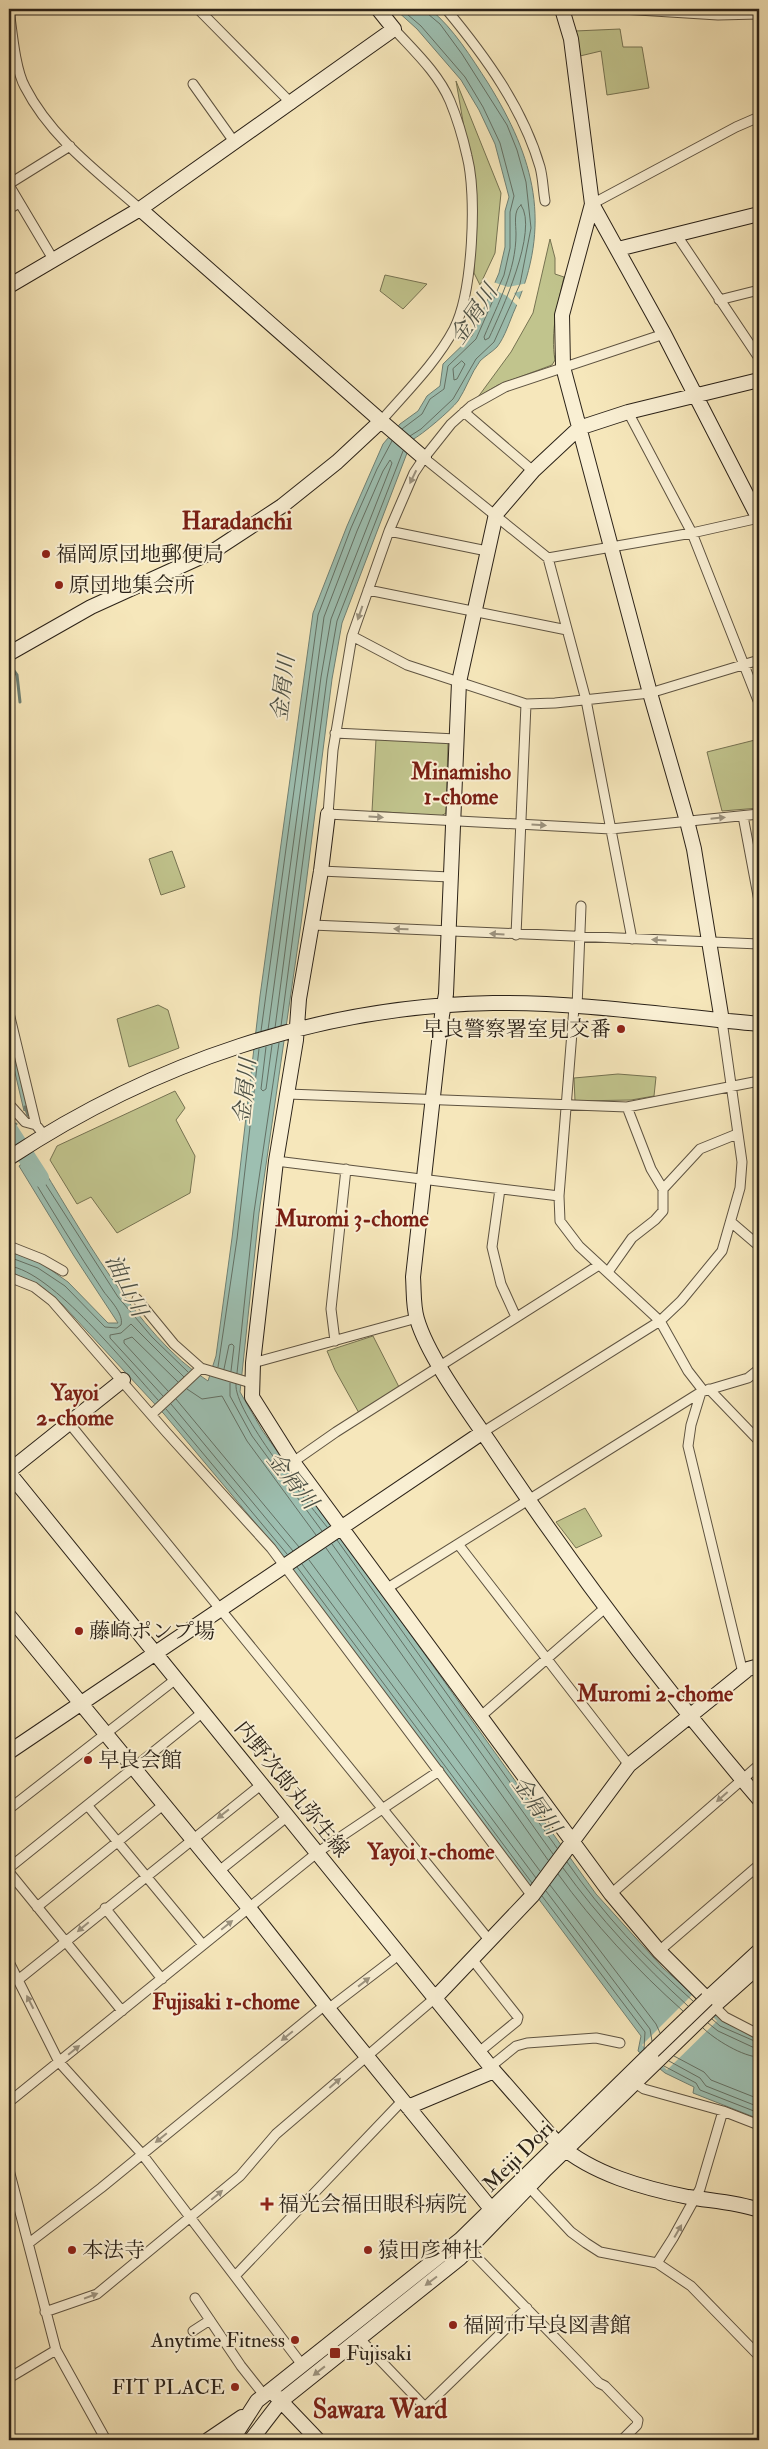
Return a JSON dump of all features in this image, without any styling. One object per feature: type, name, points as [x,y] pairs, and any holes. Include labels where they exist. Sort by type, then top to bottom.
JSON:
[{"type":"street","points":[[9,9],[13,39],[24,86],[49,124],[70,146],[385,425],[548,558],[586,700],[632,939]]},
{"type":"street","points":[[198,9],[292,104]]},
{"type":"street","points":[[9,653],[91,607],[212,552],[282,506],[385,425],[438,354],[454,328],[465,301],[470,269],[471,201],[468,157],[450,100],[421,55],[394,29],[378,9]]},
{"type":"street","points":[[446,9],[503,85],[518,114],[540,168],[545,202]]},
{"type":"street","points":[[9,1752],[220,1610],[284,1564],[343,1528],[482,1432],[660,1321],[681,1301],[722,1251],[740,1188],[742,1162],[722,1021],[694,850],[562,367],[562,315],[592,204],[571,39],[562,9]]},
{"type":"street","points":[[622,9],[718,15],[759,14]]},
{"type":"street","points":[[9,286],[140,209],[292,104],[394,29]]},
{"type":"street","points":[[193,84],[235,143]]},
{"type":"street","points":[[592,204],[736,127],[759,117]]},
{"type":"street","points":[[53,259],[9,185],[70,146]]},
{"type":"street","points":[[9,209],[19,203]]},
{"type":"street","points":[[548,558],[692,533],[759,518],[664,334],[592,204]]},
{"type":"street","points":[[618,249],[759,214]]},
{"type":"street","points":[[676,234],[759,358]]},
{"type":"street","points":[[719,300],[759,290]]},
{"type":"street","points":[[664,334],[505,387],[471,406],[424,458],[414,473],[389,531],[352,636],[335,733],[321,871],[299,999],[297,1030],[288,1094],[276,1161],[251,1383],[252,1397],[293,1462],[611,1894],[659,1951],[710,2003],[725,2017],[758,2033]]},
{"type":"street","points":[[759,380],[628,412],[579,428],[533,471],[496,514],[459,682],[449,931],[444,1005],[413,1277],[417,1318],[426,1342],[482,1432],[605,1608],[689,1717],[759,1799]]},
{"type":"street","points":[[464,412],[533,471]]},
{"type":"street","points":[[628,412],[692,533],[759,703]]},
{"type":"street","points":[[389,531],[487,551]]},
{"type":"street","points":[[368,590],[567,630]]},
{"type":"street","points":[[352,636],[407,665],[526,704],[650,693],[759,660]]},
{"type":"street","points":[[516,935],[526,704]]},
{"type":"street","points":[[335,733],[456,739]]},
{"type":"street","points":[[328,814],[611,829],[759,814]]},
{"type":"street","points":[[742,816],[759,901]]},
{"type":"street","points":[[321,871],[450,877]]},
{"type":"street","points":[[581,906],[575,1007],[559,1196],[560,1221],[579,1246],[660,1321],[705,1390],[759,1441]]},
{"type":"street","points":[[312,925],[759,944]]},
{"type":"street","points":[[9,1158],[38,1134],[141,1083],[185,1064],[253,1041],[374,1013],[444,1005],[495,1003],[575,1007],[759,1024]]},
{"type":"street","points":[[9,1013],[38,1134]]},
{"type":"street","points":[[288,1094],[627,1107],[759,1081]]},
{"type":"street","points":[[9,1104],[38,1134]]},
{"type":"street","points":[[608,1272],[632,1238],[664,1211],[663,1189],[651,1169],[627,1107]]},
{"type":"street","points":[[663,1189],[700,1149],[737,1134]]},
{"type":"street","points":[[276,1161],[559,1196]]},
{"type":"street","points":[[334,1340],[331,1309],[346,1169]]},
{"type":"street","points":[[500,1189],[492,1247],[500,1284],[516,1317]]},
{"type":"street","points":[[731,1222],[759,1246]]},
{"type":"street","points":[[9,1246],[42,1259],[63,1272]]},
{"type":"street","points":[[293,1462],[336,1432],[599,1266]]},
{"type":"street","points":[[9,1277],[34,1287],[52,1301],[154,1412],[284,1564],[532,1896]]},
{"type":"street","points":[[136,1299],[168,1338],[203,1369],[251,1383]]},
{"type":"street","points":[[253,1363],[417,1318]]},
{"type":"street","points":[[154,1412],[203,1369]]},
{"type":"street","points":[[386,1589],[527,1499],[705,1390],[748,1378],[759,1369]]},
{"type":"street","points":[[9,1472],[123,1380]]},
{"type":"street","points":[[705,1390],[691,1425],[688,1446],[743,1673]]},
{"type":"street","points":[[70,1423],[490,1941]]},
{"type":"street","name":"内野次郎丸弥生線","points":[[9,1472],[478,2052],[562,2147]]},
{"type":"street","points":[[458,1544],[629,1765]]},
{"type":"street","points":[[480,1717],[605,1608]]},
{"type":"street","points":[[9,1616],[249,1908],[492,2210]]},
{"type":"street","points":[[45,2312],[97,2294],[240,2176],[276,2134],[436,1998],[490,1941],[532,1896],[629,1765],[748,1669],[759,1666]]},
{"type":"street","points":[[9,1809],[105,1732],[176,1679]]},
{"type":"street","points":[[122,2011],[9,1870],[203,1712]]},
{"type":"street","points":[[611,1894],[759,1765]]},
{"type":"street","points":[[9,2102],[318,1852],[438,1771]]},
{"type":"street","points":[[18,1980],[105,1908],[262,1784]]},
{"type":"street","points":[[37,1907],[163,1805]]},
{"type":"street","points":[[88,1806],[203,1945]]},
{"type":"street","points":[[218,1871],[288,1816]]},
{"type":"street","points":[[659,1951],[759,1865]]},
{"type":"street","points":[[105,1908],[162,1979]]},
{"type":"street","name":"Meiji Dori","points":[[710,2003],[759,1951]]},
{"type":"street","points":[[30,2243],[327,2007],[400,1954]]},
{"type":"street","points":[[472,1960],[518,2017],[517,2021],[478,2052]]},
{"type":"street","points":[[9,1962],[60,2062],[142,2154],[236,2275],[303,2366]]},
{"type":"street","name":"Meiji Dori","points":[[232,2440],[247,2414],[267,2393],[464,2244],[529,2187],[562,2147],[650,2054],[710,2003],[759,1966]]},
{"type":"street","points":[[236,2275],[406,2104],[492,2069],[516,2046],[527,2043],[596,2038],[620,2043]]},
{"type":"street","name":"Meiji Dori","points":[[251,2440],[281,2402],[358,2338],[448,2268],[464,2244],[492,2210],[635,2083],[650,2054]]},
{"type":"street","points":[[635,2083],[644,2089],[723,2111],[759,2125]]},
{"type":"street","points":[[657,2262],[673,2238],[695,2198],[723,2111]]},
{"type":"street","points":[[562,2147],[620,2179],[649,2188],[759,2210]]},
{"type":"street","points":[[9,2170],[30,2243],[45,2312],[56,2350],[106,2440]]},
{"type":"street","points":[[529,2187],[571,2232],[600,2252],[657,2262],[691,2286],[759,2356]]},
{"type":"street","points":[[464,2244],[638,2420],[638,2425],[622,2440]]},
{"type":"street","points":[[196,2298],[241,2366],[267,2393],[281,2402],[318,2440]]},
{"type":"street","points":[[358,2338],[425,2407],[527,2308]]},
{"type":"street","points":[[193,2331],[210,2320]]},
{"type":"street","points":[[9,2378],[56,2350]]},
{"type":"street","points":[[208,2440],[247,2414],[281,2402]]},
{"type":"green space","points":[[620,29],[623,47],[642,47],[649,88],[607,95],[601,51],[580,56],[575,31]]},
{"type":"green space","points":[[456,81],[501,193],[495,253],[480,285],[474,273],[476,197]]},
{"type":"green space","points":[[550,239],[555,258],[555,274],[564,277],[554,329],[555,360],[552,365],[498,385],[478,397],[511,352],[533,313]]},
{"type":"green space","points":[[385,275],[427,284],[403,309],[380,291]]},
{"type":"green space","points":[[376,739],[448,743],[446,813],[441,816],[372,811]]},
{"type":"green space","points":[[759,739],[759,808],[722,811],[707,752]]},
{"type":"green space","points":[[172,851],[185,887],[161,895],[149,859]]},
{"type":"green space","points":[[158,1005],[168,1010],[179,1048],[129,1067],[117,1019]]},
{"type":"green space","points":[[618,1074],[656,1077],[654,1096],[631,1100],[575,1101],[574,1078]]},
{"type":"green space","points":[[175,1091],[185,1108],[176,1120],[195,1156],[190,1193],[117,1233],[91,1197],[77,1204],[50,1160],[57,1146]]},
{"type":"green space","points":[[373,1336],[399,1387],[359,1413],[335,1370],[327,1351]]},
{"type":"green space","points":[[585,1508],[602,1536],[576,1548],[556,1522]]},
{"type":"water","name":"金屑川","points":[[395,9],[430,9],[469,53],[488,83],[517,138],[527,165],[533,193],[535,220],[533,249],[526,278],[500,343],[480,361],[458,401],[429,428],[412,440],[342,623],[332,679],[301,924],[259,1213],[240,1392],[262,1430],[346,1544],[596,1894],[663,1968],[723,2021],[759,2039],[759,2119],[693,2093],[694,2087],[665,2073],[638,2051],[641,2036],[278,1550],[164,1414],[62,1304],[43,1288],[9,1271],[9,1251],[41,1263],[68,1282],[108,1323],[118,1323],[19,1166],[34,1154],[90,1245],[133,1308],[182,1361],[208,1381],[216,1356],[232,1238],[260,996],[313,613],[347,526],[383,444],[400,424],[418,411],[427,396],[440,386],[443,364],[472,336],[499,273],[505,247],[505,211],[509,197],[495,144],[479,110],[461,80],[417,29]]},
{"type":"water","points":[[9,1028],[28,1108],[24,1111],[9,1047]]},
{"type":"pier","points":[[493,282],[508,287],[528,283],[525,290],[514,293],[521,301],[518,306],[507,296],[490,288]]},
{"type":"pier","points":[[692,1995],[717,2021],[667,2070],[642,2045]]},
{"type":"waterway","points":[[9,664],[17,675],[20,702]]},
{"type":"waterway","points":[[25,1107],[28,1115]]},
{"type":"waterway","points":[[9,1129],[16,1124]]},
{"type":"waterway","name":"油山川","points":[[9,1130],[40,1178]]},
{"type":"place","name":"福岡原団地郵便局","points":[[46,554]]},
{"type":"place","name":"原団地集会所","points":[[59,585]]},
{"type":"place","name":"早良警察署室見交番","points":[[621,1029]]},
{"type":"place","name":"藤崎ポンプ場","points":[[79,1631]]},
{"type":"place","name":"早良会館","points":[[88,1760]]},
{"type":"place","name":"福光会福田眼科病院","points":[[267,2204]]},
{"type":"place","name":"本法寺","points":[[72,2250]]},
{"type":"place","name":"猿田彦神社","points":[[368,2250]]},
{"type":"place","name":"福岡市早良図書館","points":[[453,2325]]},
{"type":"place","name":"Anytime Fitness","points":[[295,2340]]},
{"type":"place","name":"Fujisaki","points":[[335,2353]]},
{"type":"place","name":"FIT PLACE","points":[[235,2387]]},
{"type":"district","name":"Haradanchi","points":[[237,521]]},
{"type":"district","name":"Minamisho 1-chome","points":[[461,784]]},
{"type":"district","name":"Muromi 3-chome","points":[[352,1218]]},
{"type":"district","name":"Yayoi 2-chome","points":[[75,1404]]},
{"type":"district","name":"Muromi 2-chome","points":[[655,1693]]},
{"type":"district","name":"Yayoi 1-chome","points":[[431,1851]]},
{"type":"district","name":"Fujisaki 1-chome","points":[[226,2001]]},
{"type":"district","name":"Sawara Ward","points":[[380,2409]]}]
